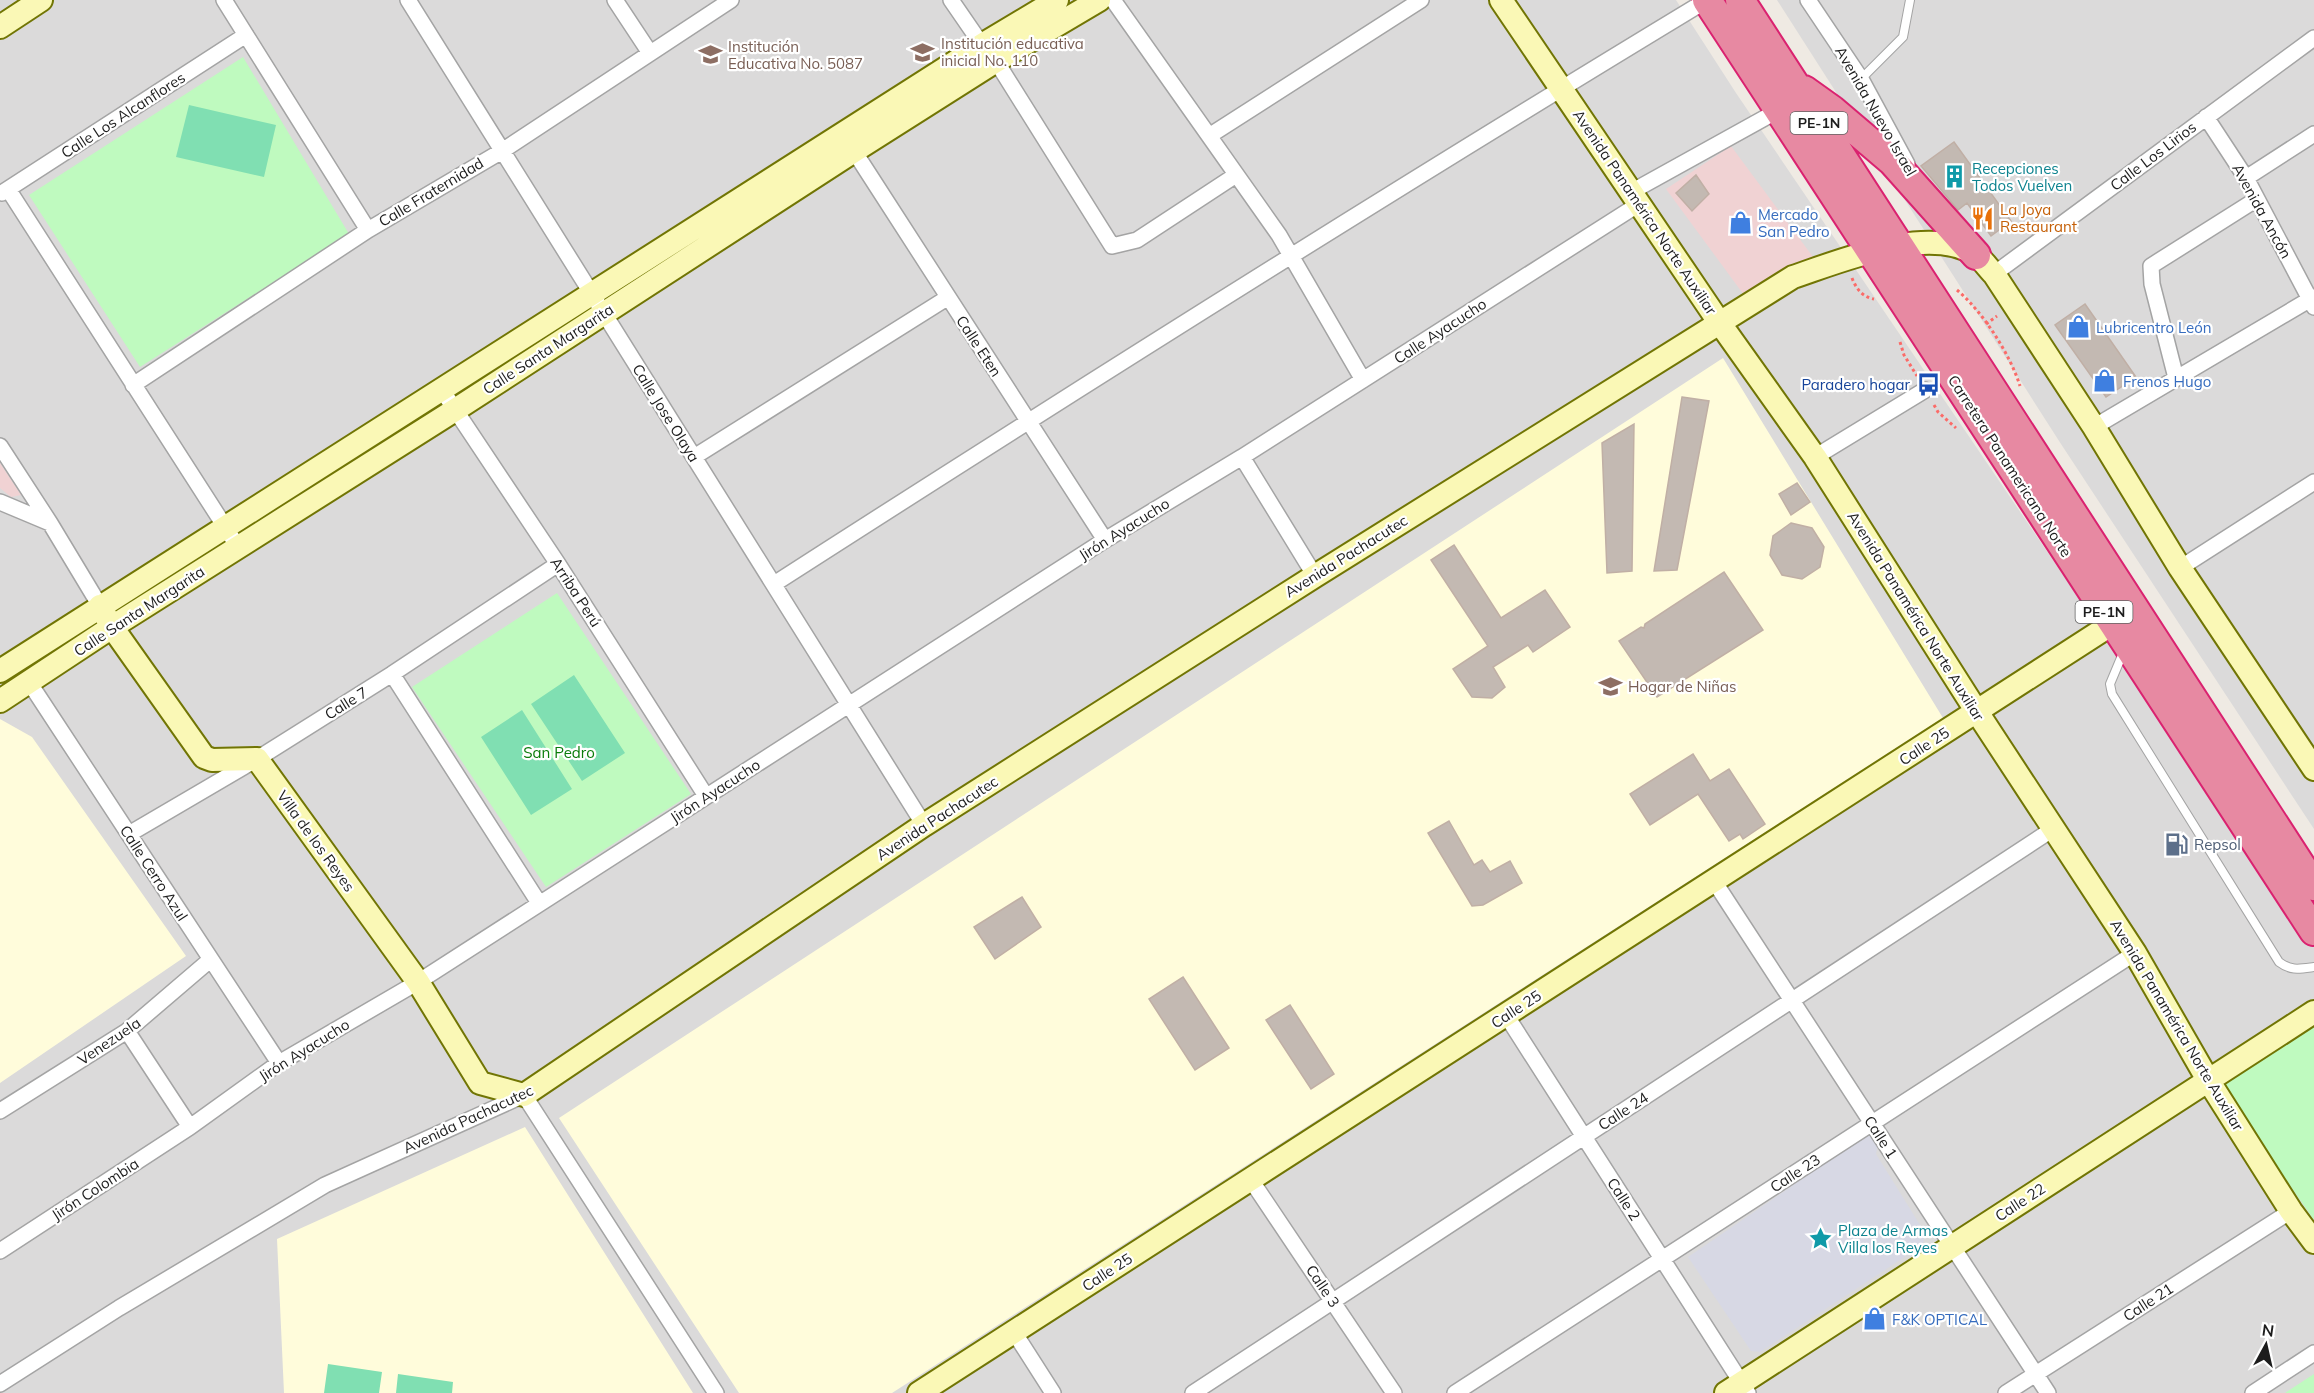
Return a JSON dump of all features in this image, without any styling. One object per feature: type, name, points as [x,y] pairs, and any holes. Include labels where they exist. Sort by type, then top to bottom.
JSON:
[{"type":"highway","name":"Carretera Panamericana Norte","points":[[1707,0],[1779,110],[1885,249],[2314,886]]},
{"type":"highway","name":"Carretera Panamericana Norte","points":[[1740,0],[1791,80],[1885,249],[2119,635],[2314,932]]},
{"type":"highway","points":[[1791,80],[1832,110],[1892,161],[1985,264]]},
{"type":"main road","points":[[0,27],[41,0]]},
{"type":"main road","name":"Calle Santa Margarita","points":[[0,701],[112,627],[232,538],[442,390],[598,304],[854,151],[989,53],[1057,0]]},
{"type":"main road","name":"Calle Santa Margarita","points":[[4,663],[100,606],[232,538],[455,410],[598,304],[989,53],[1099,0]]},
{"type":"main road","name":"Avenida Panamérica Norte Auxiliar","points":[[1501,0],[1719,322],[1815,457],[1977,712],[2135,952],[2208,1080],[2291,1211],[2314,1242]]},
{"type":"main road","name":"Avenida Pachacutec","points":[[524,1095],[924,825],[1315,576],[1793,277],[1885,249],[1937,241],[1958,246],[1985,264]]},
{"type":"main road","points":[[1985,264],[2094,427],[2180,568],[2314,769]]},
{"type":"main road","points":[[100,606],[112,627],[204,757],[212,760],[257,759]]},
{"type":"main road","name":"Calle 25","points":[[919,1393],[1977,712],[2119,635]]},
{"type":"main road","name":"Villa de los Reyes","points":[[257,759],[418,982],[480,1083],[524,1095]]},
{"type":"main road","name":"Calle 22","points":[[1739,1390],[1952,1246],[2314,1011]]},
{"type":"street","points":[[224,0],[368,230]]},
{"type":"street","name":"Calle Jose Olaya","points":[[408,0],[924,825]]},
{"type":"street","points":[[615,0],[650,53]]},
{"type":"street","name":"Calle Fraternidad","points":[[133,385],[368,230],[502,151],[731,0]]},
{"type":"street","points":[[951,0],[989,53],[1112,246],[1137,240],[1236,175]]},
{"type":"street","points":[[1113,0],[1291,256],[1364,380]]},
{"type":"street","points":[[1209,136],[1421,0]]},
{"type":"street","points":[[774,584],[1027,421],[1707,0]]},
{"type":"street","name":"Avenida Nuevo Israel","points":[[1808,0],[1861,79],[1922,194]]},
{"type":"street","name":"Calle Los Alcanflores","points":[[4,192],[246,35]]},
{"type":"street","name":"Calle Los Lirios","points":[[1985,264],[2205,117],[2314,38]]},
{"type":"street","name":"Calle Ayacucho","points":[[1242,457],[1364,380],[1635,198],[1779,110]]},
{"type":"street","name":"Avenida Ancón","points":[[2205,117],[2246,178],[2313,301]]},
{"type":"street","points":[[2246,178],[2314,134]]},
{"type":"street","name":"Calle Eten","points":[[854,151],[1105,540]]},
{"type":"street","points":[[4,192],[232,538]]},
{"type":"street","points":[[2176,378],[2152,284],[2151,266],[2257,199]]},
{"type":"street","points":[[694,457],[947,298]]},
{"type":"street","points":[[2094,427],[2313,301]]},
{"type":"street","name":"Arriba Perú","points":[[442,390],[558,564],[706,796]]},
{"type":"street","points":[[1815,457],[1925,390]]},
{"type":"street","points":[[0,446],[100,606]]},
{"type":"street","points":[[1242,457],[1315,576]]},
{"type":"street","name":"Jirón Ayacucho","points":[[190,1127],[279,1063],[418,982],[1105,540],[1242,457]]},
{"type":"street","points":[[2180,568],[2314,482]]},
{"type":"street","points":[[0,502],[50,523]]},
{"type":"street","name":"Calle 7","points":[[129,834],[257,759],[393,674],[558,564]]},
{"type":"street","points":[[393,674],[539,903]]},
{"type":"street","name":"Calle Cerro Azul","points":[[29,682],[279,1063]]},
{"type":"street","name":"Calle 24","points":[[1193,1393],[2053,829]]},
{"type":"street","name":"Calle 1","points":[[1714,881],[2048,1393]]},
{"type":"street","name":"Calle 23","points":[[1455,1393],[2135,952]]},
{"type":"street","name":"Venezuela","points":[[0,1111],[127,1031],[210,960]]},
{"type":"street","name":"Calle 2","points":[[1506,1015],[1662,1258],[1739,1390]]},
{"type":"street","points":[[127,1031],[190,1127]]},
{"type":"street","points":[[524,1095],[716,1393]]},
{"type":"street","name":"Avenida Pachacutec","points":[[1,1382],[118,1308],[325,1185],[524,1095]]},
{"type":"street","name":"Jirón Colombia","points":[[0,1251],[190,1127]]},
{"type":"street","name":"Calle 3","points":[[1251,1179],[1394,1393]]},
{"type":"street","name":"Calle 21","points":[[2006,1393],[2291,1211]]},
{"type":"street","points":[[1014,1332],[1053,1393]]},
{"type":"street","points":[[2253,1393],[2314,1353]]},
{"type":"lane","points":[[1861,79],[1903,37],[1910,0]]},
{"type":"lane","points":[[2119,635],[2110,684],[2112,694],[2279,962],[2295,970],[2314,967]]},
{"type":"path","points":[[1949,283],[1971,302],[1986,324],[2013,365],[2020,388]]},
{"type":"path","points":[[1986,324],[2001,312]]},
{"type":"shaded area","points":[[0,0],[1676,0],[1736,93],[2314,945],[2314,1393],[0,1393]]},
{"type":"shaded area","points":[[1777,0],[2314,0],[2314,829],[2061,444]]},
{"type":"shaded area","name":"Mercado San Pedro","points":[[1731,146],[1813,257],[1744,295],[1666,189]]},
{"type":"shaded area","points":[[1723,358],[1943,718],[892,1393],[739,1393],[559,1118]]},
{"type":"shaded area","points":[[0,463],[21,495],[11,497],[0,488]]},
{"type":"shaded area","points":[[0,719],[32,737],[186,956],[0,1083]]},
{"type":"shaded area","points":[[525,1127],[693,1393],[284,1393],[277,1239]]},
{"type":"shaded area","name":"Plaza de Armas Villa los Reyes","points":[[1868,1134],[1878,1144],[1876,1154],[1925,1233],[1923,1245],[1760,1352],[1751,1351],[1688,1257]]},
{"type":"green space","points":[[243,57],[349,234],[140,367],[29,195]]},
{"type":"green space","points":[[189,105],[276,125],[264,177],[176,157]]},
{"type":"green space","name":"San Pedro","points":[[557,593],[691,794],[546,887],[412,687]]},
{"type":"green space","points":[[574,675],[625,753],[582,781],[531,704]]},
{"type":"green space","points":[[522,710],[572,789],[531,815],[481,737]]},
{"type":"green space","points":[[2314,1022],[2314,1220],[2223,1089],[2225,1079]]},
{"type":"green space","points":[[328,1364],[382,1372],[379,1393],[324,1393]]},
{"type":"green space","points":[[398,1374],[453,1382],[452,1393],[396,1393]]},
{"type":"green space","points":[[2314,1374],[2314,1393],[2285,1393]]},
{"type":"building","name":"Recepciones Todos Vuelven","points":[[1954,142],[2011,221],[1991,236],[1967,203],[1958,210],[1921,166]]},
{"type":"building","points":[[1696,175],[1709,194],[1692,211],[1676,193]]},
{"type":"building","points":[[2085,304],[2136,377],[2106,397],[2055,325]]},
{"type":"building","points":[[1682,397],[1709,401],[1677,570],[1654,571]]},
{"type":"building","points":[[1634,424],[1632,571],[1607,573],[1602,443]]},
{"type":"building","points":[[1797,483],[1810,502],[1791,515],[1779,494]]},
{"type":"building","points":[[1791,523],[1812,528],[1824,547],[1820,567],[1802,579],[1782,575],[1770,555],[1773,536]]},
{"type":"building","points":[[1454,545],[1501,618],[1545,590],[1570,627],[1533,652],[1528,645],[1493,667],[1505,687],[1492,698],[1472,697],[1453,669],[1488,646],[1431,560]]},
{"type":"building","points":[[1724,572],[1763,630],[1657,697],[1619,641],[1641,627],[1644,628],[1645,624]]},
{"type":"building","points":[[1693,754],[1710,781],[1729,769],[1765,824],[1743,839],[1740,834],[1729,841],[1698,794],[1650,825],[1630,794]]},
{"type":"building","points":[[1449,821],[1474,865],[1482,860],[1490,872],[1510,861],[1522,883],[1483,905],[1472,906],[1428,833]]},
{"type":"building","points":[[1022,897],[1041,927],[995,959],[974,927]]},
{"type":"building","points":[[1183,977],[1229,1048],[1195,1070],[1149,999]]},
{"type":"building","points":[[1290,1005],[1334,1074],[1311,1089],[1266,1020]]},
{"type":"place","name":"Institución educativa inicial No. 110","points":[[923,52]]},
{"type":"place","name":"Institución Educativa No. 5087","points":[[710,55]]},
{"type":"place","name":"Recepciones Todos Vuelven","points":[[1954,177]]},
{"type":"place","name":"La Joya Restaurant","points":[[1982,218]]},
{"type":"place","name":"Mercado San Pedro","points":[[1740,223]]},
{"type":"place","name":"Lubricentro León","points":[[2078,327]]},
{"type":"place","name":"Frenos Hugo","points":[[2105,381]]},
{"type":"place","name":"Paradero hogar","points":[[1928,384]]},
{"type":"place","name":"Hogar de Niñas","points":[[1610,686]]},
{"type":"place","name":"Repsol","points":[[2176,844]]},
{"type":"place","name":"Plaza de Armas Villa los Reyes","points":[[1820,1239]]},
{"type":"place","name":"F&K OPTICAL","points":[[1874,1319]]}]
